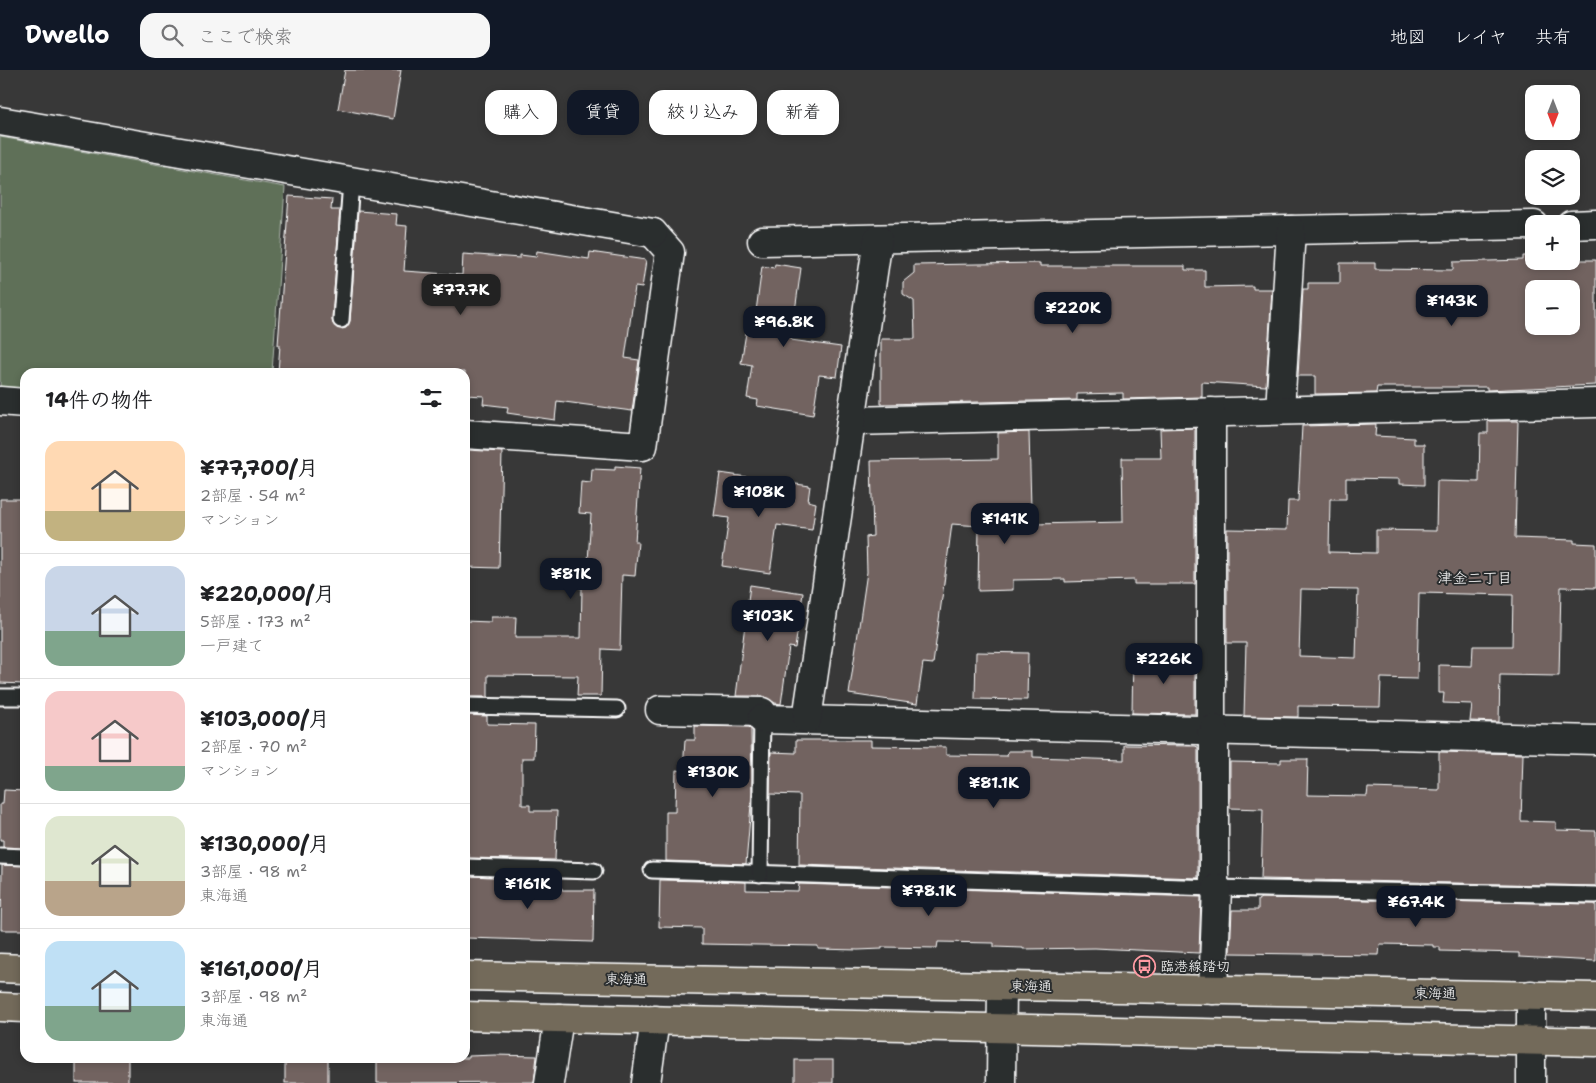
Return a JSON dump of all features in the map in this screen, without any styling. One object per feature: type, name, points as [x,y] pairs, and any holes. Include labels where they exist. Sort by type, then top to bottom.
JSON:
[{"type":"main road","points":[[0,968],[20,969]]},
{"type":"main road","name":"東海通","points":[[470,976],[1596,997]]},
{"type":"main road","points":[[0,1007],[20,1008]]},
{"type":"main road","points":[[470,1016],[1596,1042]]},
{"type":"street","points":[[0,121],[653,233],[670,252],[643,446],[470,434]]},
{"type":"street","points":[[1580,225],[1596,224]]},
{"type":"street","points":[[762,241],[1525,226]]},
{"type":"street","points":[[1280,410],[1291,230]]},
{"type":"street","points":[[807,719],[878,239]]},
{"type":"street","points":[[0,401],[20,403]]},
{"type":"street","points":[[851,421],[1596,403]]},
{"type":"street","points":[[1211,412],[1212,729],[1215,888],[1213,990]]},
{"type":"street","points":[[660,710],[807,719],[1596,740]]},
{"type":"street","points":[[1001,1083],[1002,986]]},
{"type":"street","points":[[1531,995],[1531,1083]]},
{"type":"street","points":[[550,1083],[559,1018]]},
{"type":"street","points":[[646,1083],[655,1020]]},
{"type":"lane","points":[[341,320],[351,181]]},
{"type":"lane","points":[[0,697],[20,698]]},
{"type":"lane","points":[[470,706],[617,709]]},
{"type":"lane","points":[[760,874],[762,715]]},
{"type":"lane","points":[[0,856],[20,857]]},
{"type":"lane","points":[[470,868],[594,871]]},
{"type":"lane","points":[[652,870],[1215,888],[1596,895]]},
{"type":"green space","points":[[0,137],[285,187],[272,368],[20,368],[20,390],[0,388]]},
{"type":"building","points":[[345,70],[401,70],[393,119],[338,109]]},
{"type":"building","points":[[289,196],[332,199],[331,210],[340,210],[332,319],[333,324],[340,329],[346,328],[350,321],[358,211],[397,214],[396,225],[407,226],[404,271],[462,275],[463,254],[520,258],[520,255],[536,257],[537,251],[589,259],[590,252],[646,260],[642,288],[635,287],[625,358],[639,360],[632,411],[557,401],[555,420],[507,413],[508,407],[483,404],[484,396],[470,395],[470,368],[278,368],[280,345],[278,345]]},
{"type":"building","points":[[1523,256],[1525,256],[1525,270],[1580,270],[1580,260],[1596,260],[1596,385],[1487,390],[1487,387],[1377,387],[1376,393],[1315,394],[1315,376],[1298,376],[1303,289],[1308,289],[1308,283],[1340,283],[1340,263],[1375,263],[1375,269],[1453,270],[1453,262],[1523,260]]},
{"type":"building","points":[[1040,263],[1040,266],[1185,266],[1185,270],[1205,270],[1205,287],[1253,286],[1253,289],[1272,289],[1266,386],[1202,382],[1202,397],[1123,399],[1123,393],[1077,394],[1077,400],[881,404],[881,339],[915,339],[914,301],[903,294],[903,282],[914,273],[914,265]]},
{"type":"building","points":[[775,264],[801,268],[791,340],[841,347],[837,377],[819,375],[813,415],[757,406],[758,400],[747,398],[752,365],[741,363],[746,333],[753,334],[762,266],[774,268]]},
{"type":"building","points":[[1488,421],[1518,421],[1515,538],[1574,540],[1574,543],[1596,544],[1596,588],[1561,587],[1559,676],[1500,675],[1499,722],[1470,721],[1472,704],[1443,703],[1444,693],[1439,693],[1439,665],[1472,666],[1473,646],[1512,646],[1513,595],[1419,593],[1417,679],[1381,678],[1380,707],[1298,706],[1298,717],[1244,716],[1246,643],[1227,643],[1227,529],[1287,530],[1288,501],[1298,501],[1302,426],[1376,424],[1375,436],[1414,438],[1414,444],[1424,444],[1424,485],[1399,484],[1399,479],[1346,478],[1346,499],[1330,499],[1329,552],[1376,553],[1376,530],[1436,531],[1437,481],[1479,482],[1480,433],[1488,433]],"holes":[[[1301,589],[1358,590],[1356,658],[1299,656]]]},
{"type":"building","points":[[1195,428],[1195,584],[1134,584],[1134,580],[1065,582],[1065,579],[1013,580],[1013,590],[978,591],[979,526],[952,524],[933,664],[923,663],[917,704],[849,694],[867,572],[866,537],[873,536],[871,461],[998,459],[998,433],[1029,432],[1031,508],[1034,508],[1034,524],[1123,522],[1122,458],[1161,458],[1160,429]]},
{"type":"building","points":[[470,450],[502,452],[499,568],[470,567]]},
{"type":"building","points":[[615,466],[640,468],[635,542],[638,542],[635,576],[622,575],[620,650],[602,649],[601,696],[577,696],[578,676],[488,675],[488,697],[470,697],[470,621],[491,622],[491,617],[516,617],[515,638],[581,638],[582,588],[579,588],[579,562],[588,562],[591,514],[579,513],[581,482],[591,483],[592,469],[615,470]]},
{"type":"building","points":[[720,473],[810,486],[808,501],[816,503],[812,530],[777,525],[770,573],[722,566],[729,518],[714,516]]},
{"type":"building","points":[[0,499],[20,499],[20,684],[0,683]]},
{"type":"building","points":[[750,585],[803,593],[795,648],[789,647],[781,704],[775,703],[763,696],[736,696]]},
{"type":"building","points":[[976,652],[1028,653],[1027,700],[975,699]]},
{"type":"building","points":[[1133,655],[1195,656],[1195,714],[1132,713]]},
{"type":"building","points":[[470,715],[487,716],[487,724],[535,725],[534,758],[522,758],[522,805],[530,805],[530,811],[557,811],[555,860],[470,858]]},
{"type":"building","points":[[695,726],[749,727],[751,729],[752,793],[746,864],[666,861],[666,812],[675,812],[676,770],[683,771],[685,740],[695,740]]},
{"type":"building","points":[[796,740],[871,740],[871,746],[946,747],[946,755],[1007,756],[1008,751],[1033,751],[1033,757],[1124,760],[1124,745],[1198,747],[1198,878],[799,865],[800,795],[770,794],[771,752],[796,753]]},
{"type":"building","points":[[1439,752],[1523,754],[1521,821],[1556,822],[1556,830],[1596,831],[1596,886],[1261,879],[1263,809],[1230,808],[1230,762],[1281,763],[1281,759],[1308,759],[1307,795],[1367,796],[1368,788],[1439,790]]},
{"type":"building","points":[[4,790],[20,791],[20,848],[3,847],[3,840],[0,840],[0,804],[3,804]]},
{"type":"building","points":[[2,865],[20,866],[20,930],[1,930]]},
{"type":"building","points":[[470,876],[555,879],[555,887],[562,888],[562,890],[594,890],[593,942],[470,938]]},
{"type":"building","points":[[660,880],[746,882],[746,890],[798,891],[799,884],[1201,897],[1199,953],[1095,948],[1023,949],[994,947],[994,943],[938,942],[937,948],[882,947],[882,949],[858,950],[818,949],[818,946],[702,944],[702,928],[659,927]]},
{"type":"building","points":[[1261,898],[1596,904],[1596,961],[1519,957],[1519,953],[1440,951],[1440,947],[1433,947],[1433,945],[1380,944],[1379,955],[1230,953],[1232,910],[1258,910],[1258,900]]},
{"type":"building","points":[[470,1056],[537,1056],[534,1082],[377,1083],[377,1063],[470,1063]]},
{"type":"building","points":[[795,1060],[833,1060],[833,1083],[795,1083]]},
{"type":"building","points":[[76,1063],[128,1063],[128,1083],[76,1083]]},
{"type":"building","points":[[285,1063],[328,1063],[328,1083],[285,1083]]},
{"type":"place","name":"臨港線踏切","points":[[1144,966]]},
{"type":"district","name":"津金二丁目","points":[[1475,578]]}]
